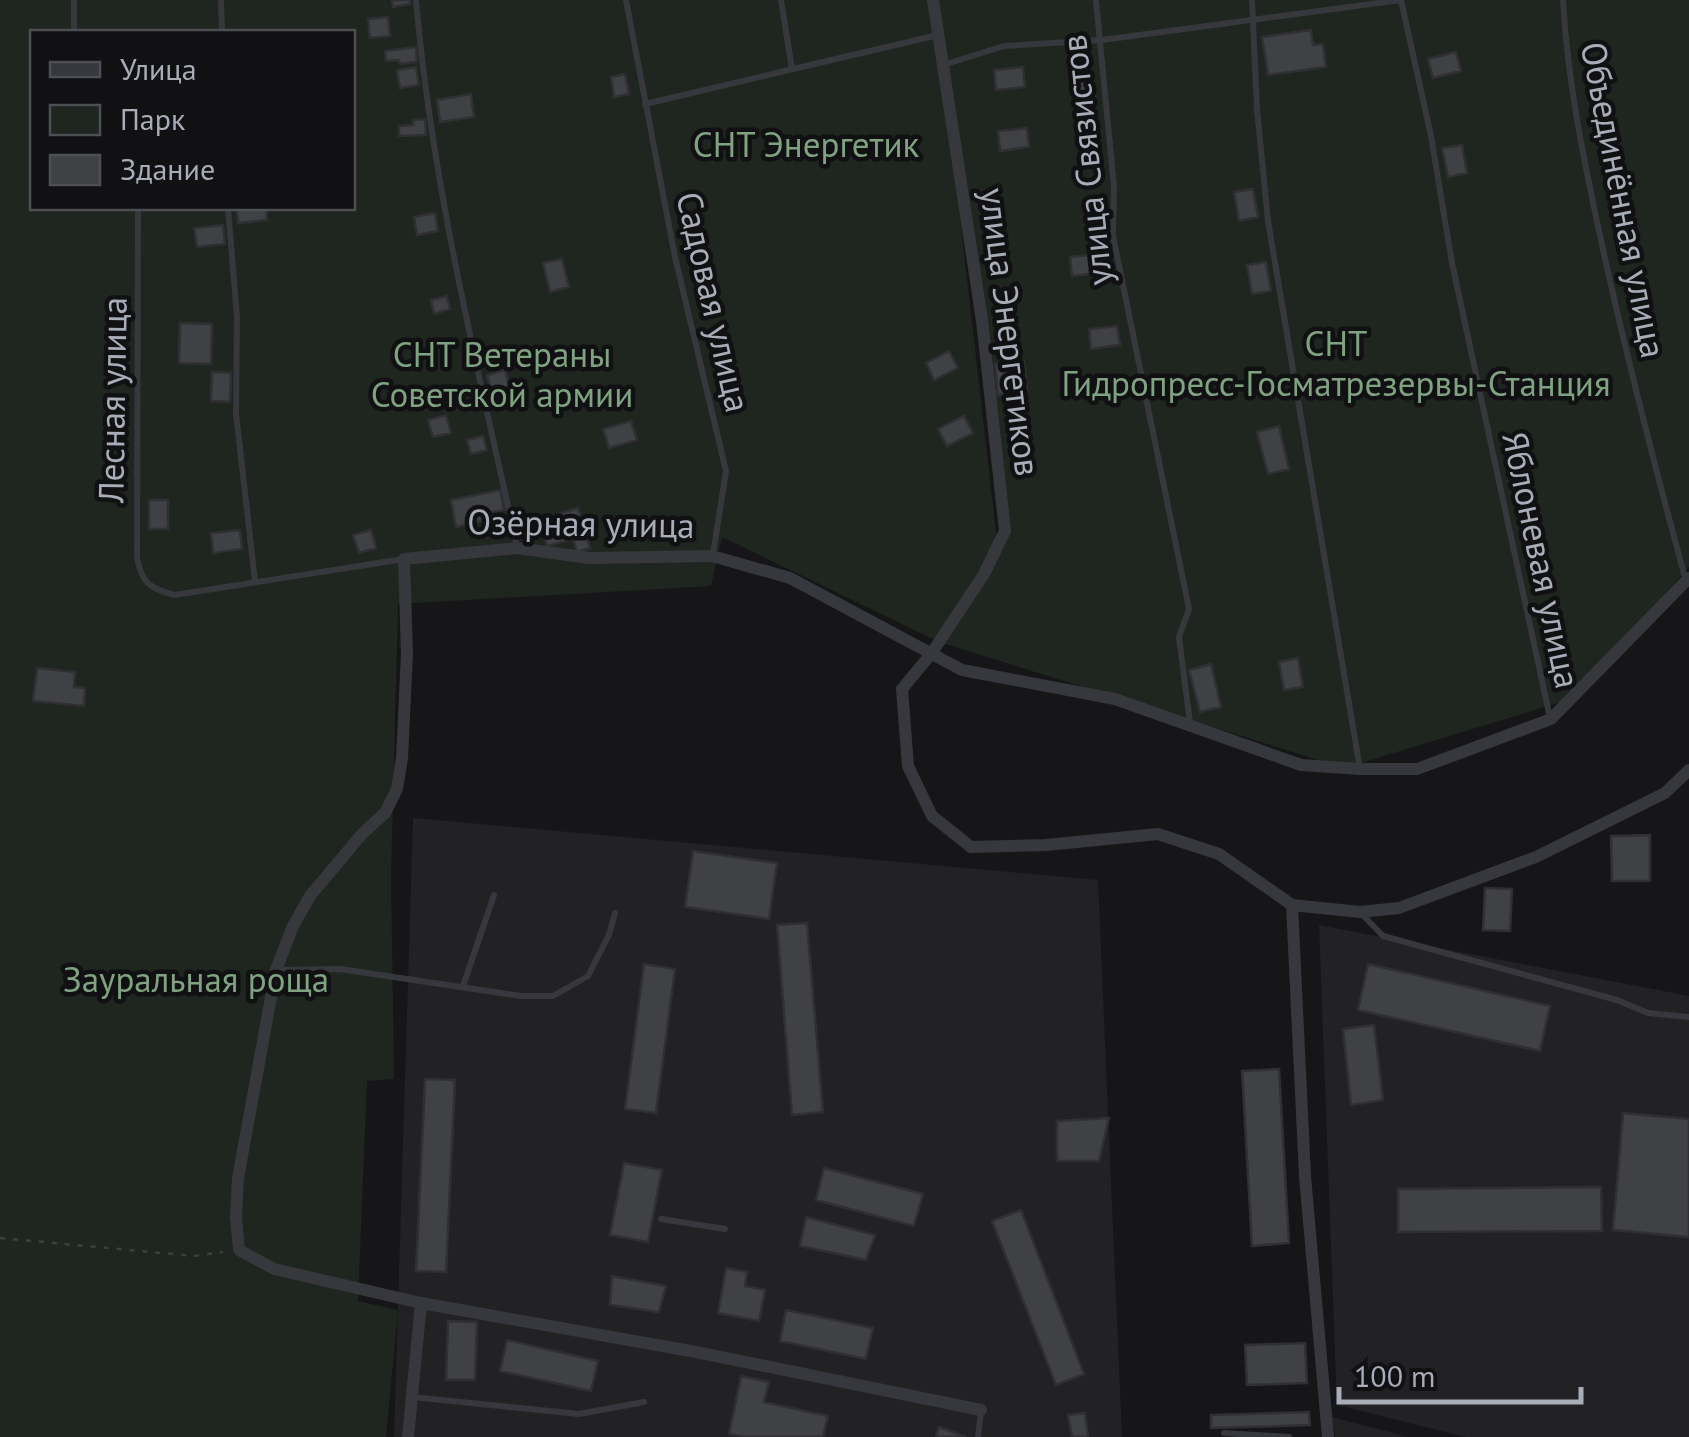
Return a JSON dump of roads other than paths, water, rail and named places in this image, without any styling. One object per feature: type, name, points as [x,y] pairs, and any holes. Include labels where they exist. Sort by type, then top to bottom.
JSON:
[{"type":"street","name":"улица Энергетиков","points":[[933,0],[982,320],[1004,531],[984,574],[931,654],[902,689],[908,766],[932,816],[971,847],[1046,845],[1158,834],[1219,854],[1292,905]]},
{"type":"street","name":"Озёрная улица","points":[[404,558],[517,548],[589,558],[712,556],[790,578],[962,670],[1115,699],[1301,765],[1418,769],[1551,720]]},
{"type":"street","points":[[404,558],[407,654],[397,789],[385,813],[333,866],[310,896],[276,970],[238,1178],[239,1250],[274,1269],[421,1303],[696,1352],[981,1410]]},
{"type":"street","points":[[1551,720],[1688,580]]},
{"type":"street","points":[[1665,793],[1689,770]]},
{"type":"street","points":[[1328,1437],[1305,1176],[1292,905],[1360,912],[1399,908],[1536,857],[1665,793],[1689,788]]},
{"type":"street","points":[[408,1437],[421,1303]]},
{"type":"lane","points":[[74,0],[74,30]]},
{"type":"lane","points":[[221,0],[222,30]]},
{"type":"lane","points":[[416,0],[424,89],[455,262],[517,548]]},
{"type":"lane","name":"Садовая улица","points":[[626,0],[675,257],[726,471],[712,556]]},
{"type":"lane","points":[[780,0],[792,70]]},
{"type":"lane","name":"улица Связистов","points":[[1096,0],[1114,187],[1113,236],[1189,609],[1179,637],[1190,727]]},
{"type":"lane","points":[[1252,0],[1268,220],[1360,769]]},
{"type":"lane","points":[[942,65],[1004,46],[1102,40],[1401,0]]},
{"type":"lane","name":"Яблоневая улица","points":[[1401,0],[1432,136],[1452,263],[1551,720]]},
{"type":"lane","name":"Объединённая улица","points":[[1564,0],[1567,62],[1589,187],[1638,407],[1688,580]]},
{"type":"lane","points":[[645,104],[938,35]]},
{"type":"lane","name":"Лесная улица","points":[[138,210],[137,558],[141,578],[152,589]]},
{"type":"lane","points":[[228,210],[237,317],[236,413],[255,581]]},
{"type":"lane","name":"Озёрная улица","points":[[152,589],[174,595],[404,558]]},
{"type":"lane","points":[[463,986],[494,895]]},
{"type":"lane","points":[[1360,912],[1382,936],[1616,1000],[1648,1013],[1689,1017]]},
{"type":"lane","points":[[276,970],[340,969],[521,996],[554,996],[588,976],[609,935],[615,913]]},
{"type":"lane","points":[[661,1220],[725,1229]]},
{"type":"lane","points":[[411,1397],[579,1414],[644,1402]]},
{"type":"lane","points":[[978,1437],[981,1410]]},
{"type":"lane","points":[[1224,1433],[1289,1437]]},
{"type":"park label","name":"СНТ Энергетик","points":[[806,145]]},
{"type":"park label","name":"СНТ Гидропресс-Госматрезервы-Станция","points":[[1336,364]]},
{"type":"park label","name":"СНТ Ветераны Советской армии","points":[[502,375]]},
{"type":"park label","name":"Зауральная роща","points":[[196,980]]}]
